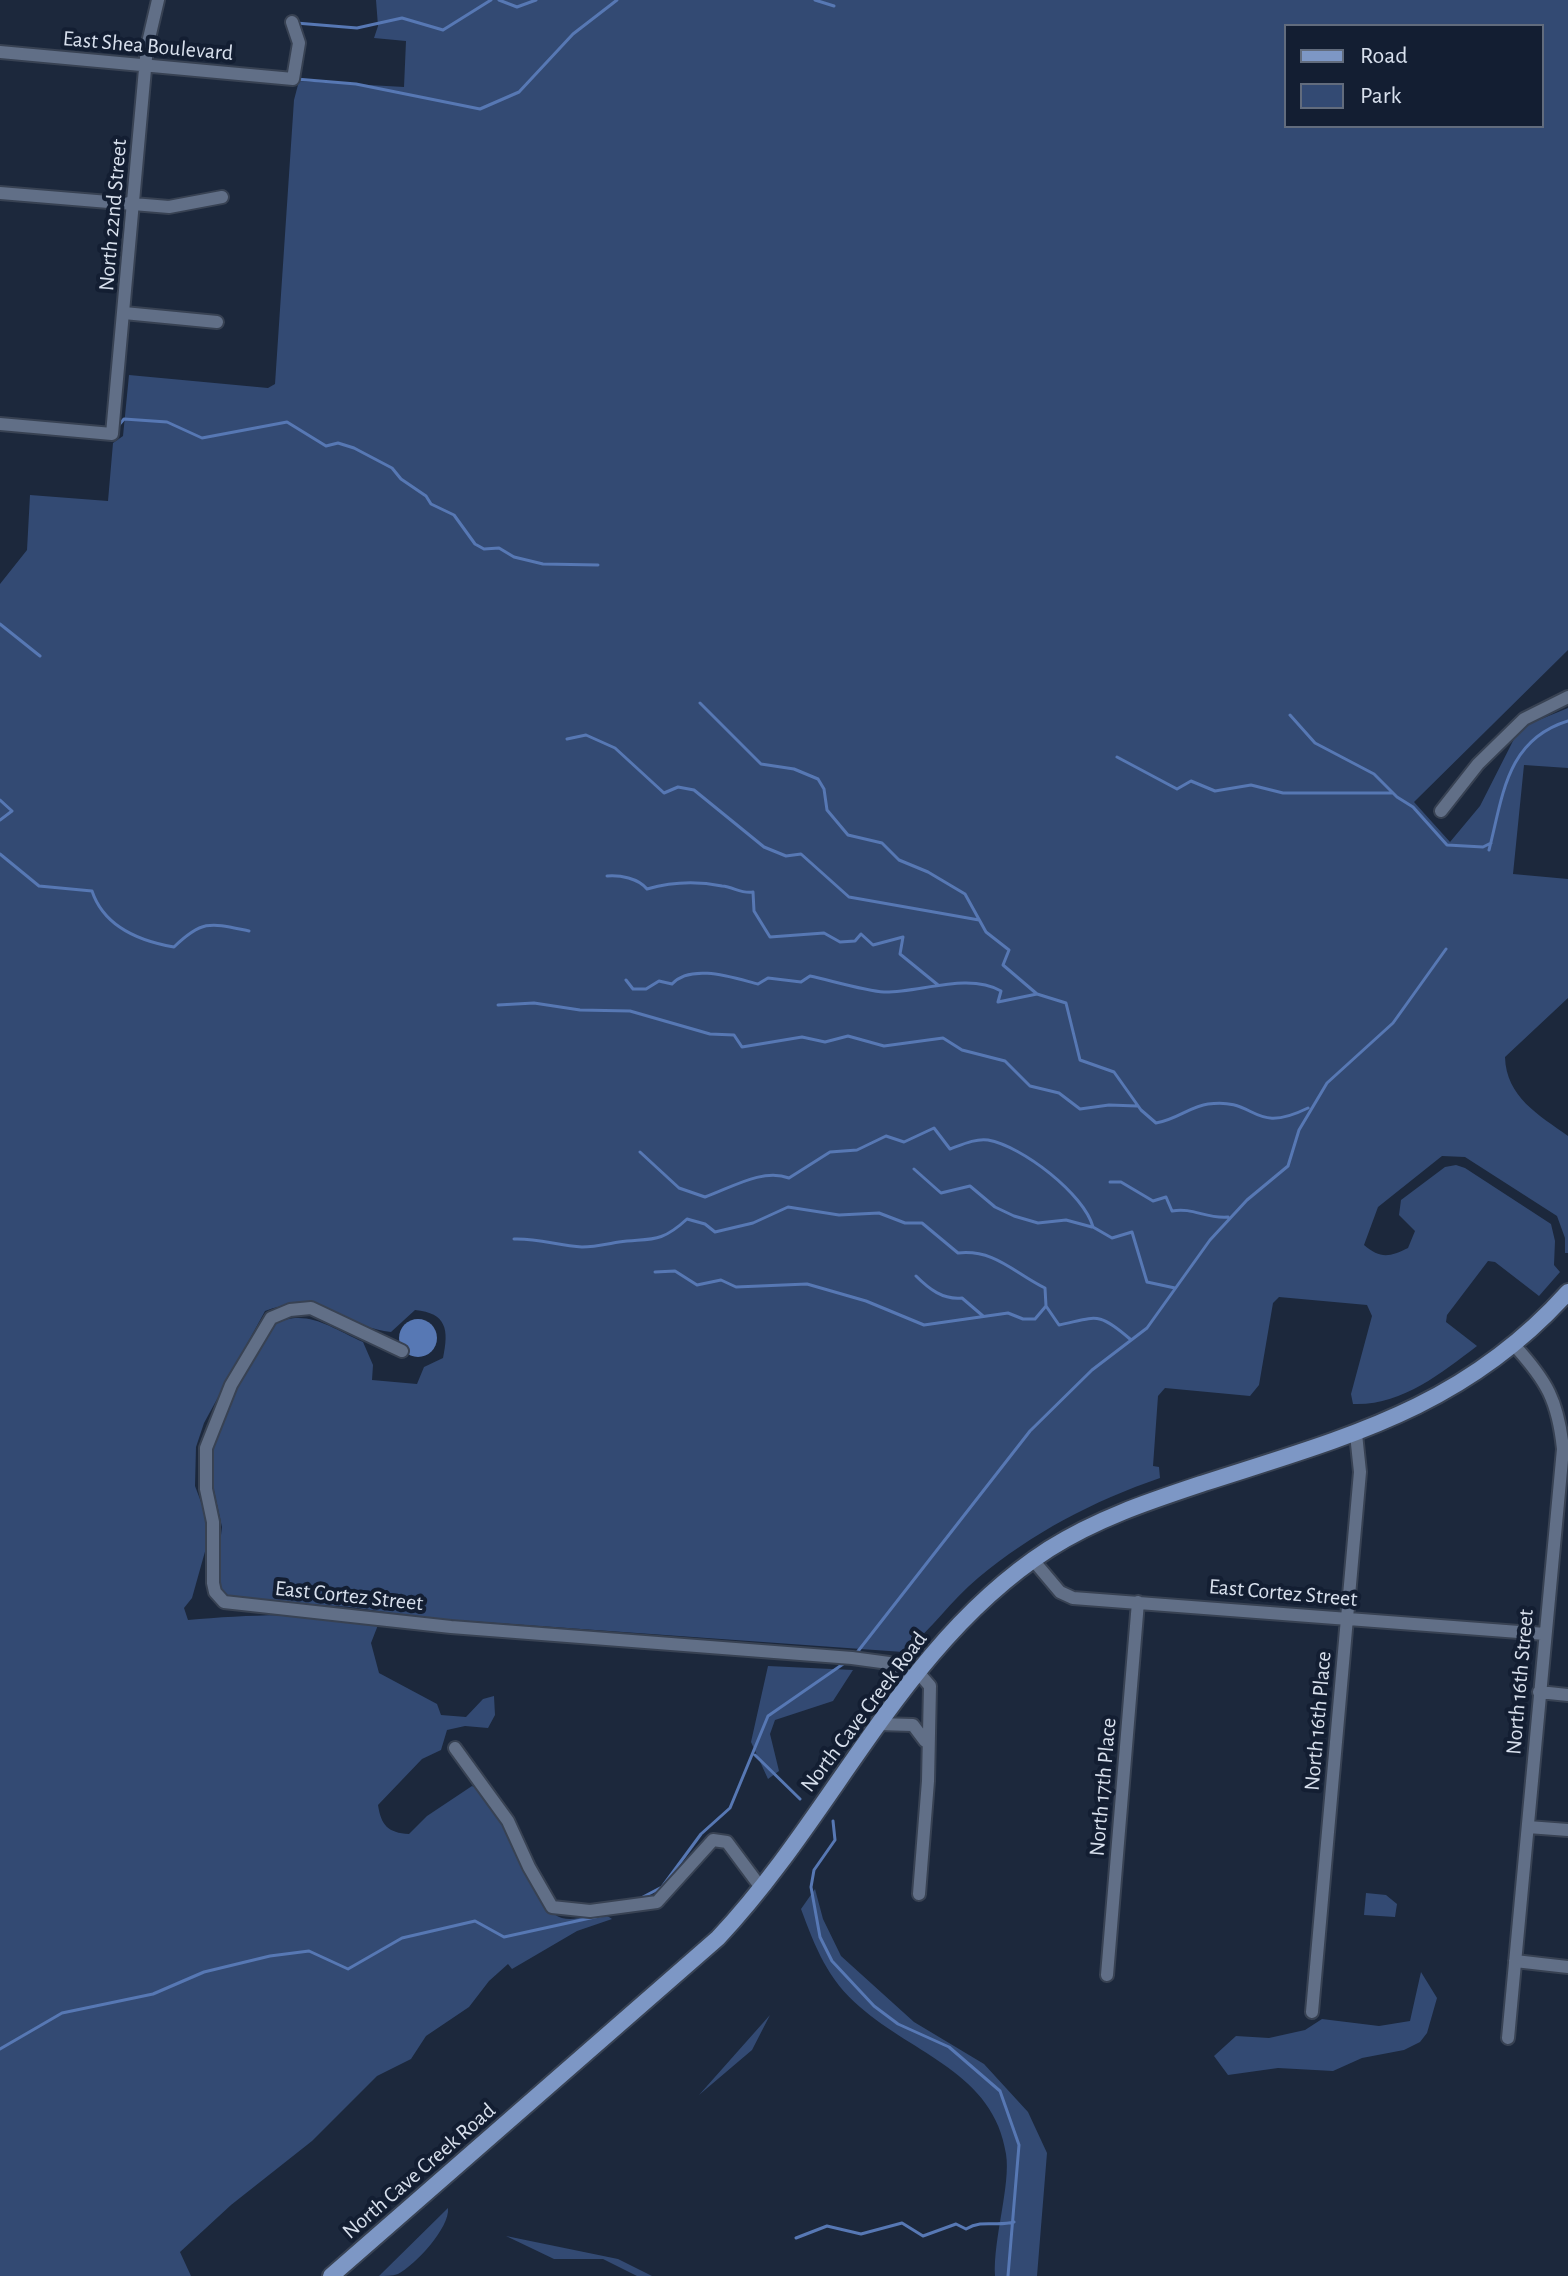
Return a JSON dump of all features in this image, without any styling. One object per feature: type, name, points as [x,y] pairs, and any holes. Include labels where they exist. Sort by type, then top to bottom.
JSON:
[{"type":"main road","name":"North Cave Creek Road","points":[[331,2276],[698,1957],[762,1889],[914,1675],[986,1597],[1033,1560],[1084,1529],[1139,1504],[1356,1434],[1436,1399],[1514,1345],[1568,1292]]},
{"type":"street","name":"North 22nd Street","points":[[0,424],[112,434],[146,66],[158,0]]},
{"type":"street","name":"East Shea Boulevard","points":[[0,52],[293,79],[299,43],[292,22]]},
{"type":"street","points":[[0,193],[169,207],[222,197]]},
{"type":"street","points":[[124,313],[217,322]]},
{"type":"street","points":[[1441,811],[1478,764],[1524,719],[1568,697]]},
{"type":"street","name":"East Cortez Street","points":[[402,1351],[311,1308],[280,1313],[271,1318],[256,1339],[226,1396],[206,1448],[206,1489],[213,1522],[213,1583],[215,1592],[224,1602],[451,1627],[852,1658],[889,1663],[914,1675]]},
{"type":"street","name":"North 16th Street","points":[[1508,2038],[1563,1449],[1560,1418],[1545,1382],[1514,1345]]},
{"type":"street","name":"North 16th Place","points":[[1312,2012],[1360,1472],[1356,1434]]},
{"type":"street","points":[[1553,1550],[1568,1553]]},
{"type":"street","name":"East Cortez Street","points":[[1033,1560],[1067,1596],[1545,1634]]},
{"type":"street","name":"North 17th Place","points":[[1107,1975],[1138,1602]]},
{"type":"street","points":[[914,1675],[930,1686],[926,1744],[928,1781],[919,1894]]},
{"type":"street","points":[[1539,1692],[1568,1695]]},
{"type":"street","points":[[878,1724],[913,1725],[926,1744]]},
{"type":"street","points":[[455,1748],[508,1821],[552,1907],[590,1911],[657,1902],[713,1840],[727,1842],[762,1889]]},
{"type":"street","points":[[1528,1827],[1568,1830]]},
{"type":"street","points":[[1515,1961],[1568,1967]]},
{"type":"green space","points":[[376,0],[1568,0],[1568,650],[1414,802],[1450,842],[1480,806],[1515,737],[1529,724],[1568,708],[1568,768],[1524,765],[1513,874],[1568,879],[1568,998],[1505,1057],[1511,1083],[1518,1094],[1526,1104],[1568,1136],[1568,1253],[1565,1253],[1565,1238],[1557,1216],[1465,1157],[1442,1156],[1378,1207],[1364,1245],[1375,1253],[1385,1255],[1408,1248],[1415,1231],[1399,1215],[1401,1200],[1445,1167],[1456,1165],[1551,1224],[1555,1241],[1554,1265],[1560,1272],[1539,1296],[1495,1262],[1488,1261],[1447,1315],[1446,1322],[1477,1346],[1404,1394],[1387,1400],[1353,1404],[1351,1394],[1372,1316],[1367,1305],[1279,1297],[1273,1303],[1259,1385],[1250,1396],[1165,1388],[1158,1396],[1153,1466],[1159,1467],[1160,1478],[1087,1508],[1020,1547],[968,1587],[903,1652],[427,1618],[350,1607],[235,1599],[222,1594],[216,1576],[222,1527],[210,1472],[213,1439],[267,1327],[293,1318],[305,1318],[363,1342],[373,1365],[372,1380],[417,1384],[424,1367],[443,1358],[445,1348],[445,1331],[440,1319],[426,1312],[415,1310],[391,1332],[299,1305],[265,1311],[204,1423],[196,1447],[195,1486],[207,1518],[206,1548],[192,1598],[184,1608],[188,1620],[308,1616],[378,1625],[371,1643],[379,1673],[437,1704],[441,1715],[466,1717],[483,1699],[494,1696],[495,1715],[488,1728],[465,1726],[447,1730],[441,1750],[422,1759],[378,1805],[381,1818],[391,1830],[409,1834],[427,1816],[472,1786],[487,1796],[500,1811],[535,1887],[554,1914],[569,1919],[599,1915],[612,1919],[577,1931],[512,1969],[508,1964],[489,1981],[469,2007],[426,2036],[411,2059],[377,2076],[312,2141],[231,2205],[180,2252],[191,2276],[0,2276],[0,584],[27,550],[30,495],[108,501],[113,443],[123,436],[129,375],[268,388],[275,384],[294,100],[299,81],[404,87],[406,41],[374,38],[378,26]]},
{"type":"green space","points":[[768,1666],[853,1670],[833,1701],[775,1720],[770,1734],[779,1771],[768,1779],[751,1742]]},
{"type":"green space","points":[[815,1889],[823,1919],[841,1956],[914,2022],[984,2064],[1028,2112],[1047,2153],[1037,2276],[995,2276],[1007,2166],[998,2126],[986,2103],[969,2084],[881,2023],[839,1986],[817,1950],[801,1909]]},
{"type":"green space","points":[[1366,1893],[1386,1895],[1397,1904],[1395,1917],[1364,1915]]},
{"type":"green space","points":[[1421,1972],[1437,1998],[1427,2033],[1420,2042],[1404,2050],[1362,2058],[1333,2071],[1278,2068],[1228,2075],[1214,2056],[1236,2036],[1269,2038],[1305,2030],[1322,2019],[1379,2026],[1410,2021]]},
{"type":"green space","points":[[770,2015],[752,2050],[699,2095]]},
{"type":"green space","points":[[448,2208],[438,2235],[413,2263],[398,2274],[379,2276]]},
{"type":"green space","points":[[506,2236],[618,2259],[652,2276],[637,2276],[603,2259],[554,2259]]},
{"type":"shaded area","points":[[418,1319],[431,1325],[437,1338],[431,1351],[418,1357],[405,1351],[399,1338],[405,1325]]},
{"type":"waterway","points":[[296,23],[357,28],[402,18],[443,30],[491,0]]},
{"type":"waterway","points":[[499,0],[517,7],[536,0]]},
{"type":"waterway","points":[[296,79],[356,84],[480,109],[519,92],[573,34],[617,0]]},
{"type":"waterway","points":[[815,0],[834,6]]},
{"type":"waterway","points":[[118,426],[124,419],[167,422],[202,438],[287,422],[326,446],[338,443],[354,448],[392,468],[401,479],[426,496],[431,504],[454,515],[475,544],[484,549],[499,548],[514,557],[543,564],[598,565]]},
{"type":"waterway","points":[[0,624],[40,656]]},
{"type":"waterway","points":[[700,703],[761,764],[794,769],[818,779],[824,789],[827,810],[848,835],[882,843],[899,860],[928,872],[965,894],[986,932],[1009,950],[1003,965],[1037,994],[1066,1003],[1080,1060],[1114,1072],[1141,1110],[1156,1123],[1208,1104],[1224,1103],[1275,1118],[1308,1108]]},
{"type":"waterway","points":[[1290,715],[1315,743],[1374,774],[1397,797],[1413,807],[1447,845],[1483,847],[1491,843]]},
{"type":"waterway","points":[[1489,850],[1504,790],[1519,756],[1547,730],[1568,721]]},
{"type":"waterway","points":[[567,739],[586,735],[615,748],[664,793],[678,787],[694,790],[764,847],[786,856],[801,854],[849,897],[979,920]]},
{"type":"waterway","points":[[1117,757],[1177,789],[1191,781],[1215,791],[1251,785],[1283,793],[1393,793]]},
{"type":"waterway","points":[[0,800],[12,811],[0,820]]},
{"type":"waterway","points":[[0,854],[39,886],[92,891],[114,923],[148,941],[174,947],[200,928],[216,925],[249,931]]},
{"type":"waterway","points":[[607,876],[628,878],[647,889],[694,883],[753,892],[754,911],[770,937],[824,933],[840,942],[855,941],[861,934],[873,945],[903,937],[900,954],[938,985]]},
{"type":"waterway","points":[[855,1655],[1030,1431],[1092,1370],[1147,1328],[1210,1240],[1247,1200],[1288,1166],[1299,1130],[1327,1083],[1393,1023],[1446,949]]},
{"type":"waterway","points":[[626,980],[633,989],[646,989],[659,981],[672,984],[690,974],[701,973],[758,984],[768,978],[801,982],[810,976],[884,992],[974,983],[1001,991],[998,1002],[1037,994]]},
{"type":"waterway","points":[[498,1005],[534,1003],[580,1010],[630,1011],[710,1034],[734,1035],[742,1047],[802,1037],[825,1042],[848,1036],[884,1046],[943,1038],[962,1050],[1005,1061],[1030,1086],[1059,1093],[1080,1109],[1109,1105],[1137,1106]]},
{"type":"waterway","points":[[640,1152],[679,1188],[705,1197],[757,1177],[789,1178],[830,1152],[857,1150],[886,1136],[904,1142],[934,1128],[950,1149],[988,1140],[1017,1151],[1050,1173],[1078,1200],[1093,1227],[1112,1238],[1132,1232],[1147,1282],[1175,1288]]},
{"type":"waterway","points":[[914,1169],[941,1193],[970,1186],[995,1207],[1014,1216],[1038,1223],[1066,1220],[1092,1227]]},
{"type":"waterway","points":[[1110,1182],[1121,1182],[1153,1201],[1166,1197],[1172,1211],[1228,1217]]},
{"type":"waterway","points":[[514,1239],[587,1247],[655,1238],[669,1233],[687,1219],[705,1224],[715,1232],[753,1223],[788,1207],[839,1215],[879,1213],[905,1223],[922,1223],[958,1253],[994,1258],[1045,1288],[1046,1306],[1059,1325],[1097,1318],[1111,1324],[1130,1339]]},
{"type":"waterway","points":[[655,1272],[675,1271],[697,1285],[721,1280],[736,1287],[807,1284],[866,1301],[924,1325],[1008,1313],[1023,1319],[1035,1319],[1046,1306]]},
{"type":"waterway","points":[[916,1276],[937,1293],[962,1298],[983,1316]]},
{"type":"waterway","points":[[643,1897],[662,1887],[701,1834],[730,1808],[768,1716],[846,1662]]},
{"type":"waterway","points":[[755,1755],[800,1799]]},
{"type":"waterway","points":[[833,1821],[835,1840],[814,1870],[811,1887],[820,1937],[832,1961],[874,2006],[898,2024],[949,2047],[1000,2091],[1019,2145],[1008,2276]]},
{"type":"waterway","points":[[0,2049],[62,2013],[153,1994],[204,1972],[270,1956],[309,1951],[348,1969],[402,1938],[475,1921],[504,1937],[613,1913]]},
{"type":"waterway","points":[[796,2238],[827,2226],[861,2234],[902,2223],[923,2236],[956,2224],[966,2229],[978,2224],[1014,2222]]}]
